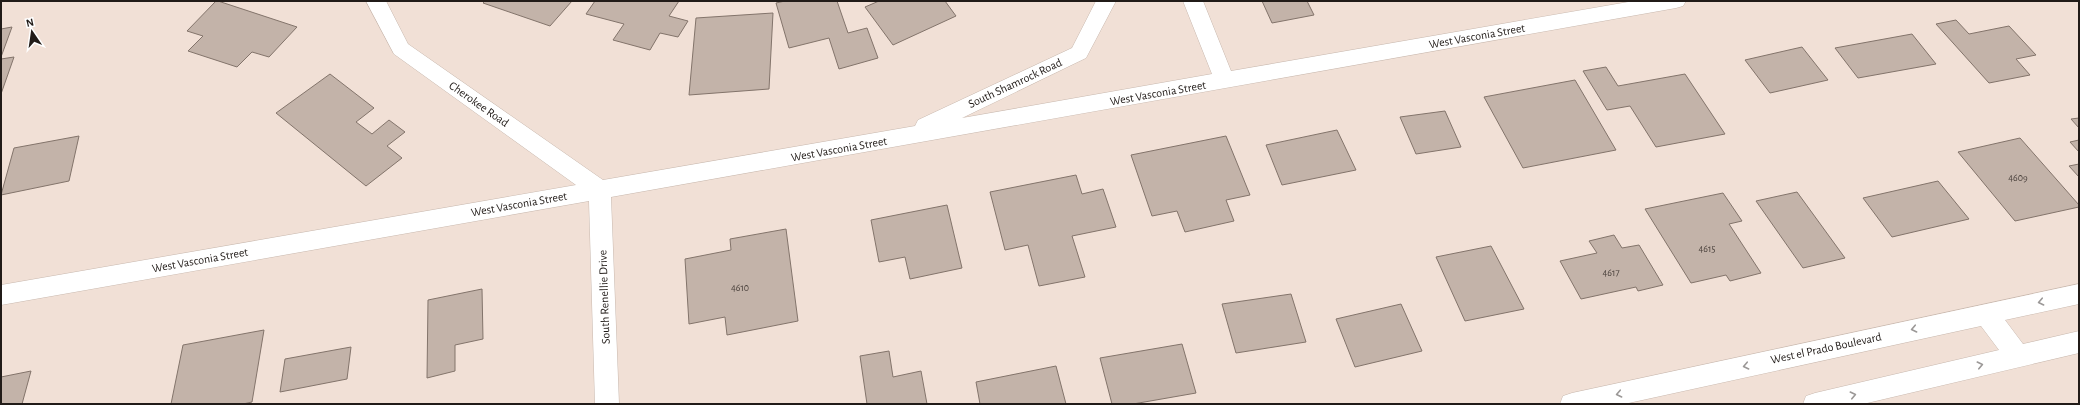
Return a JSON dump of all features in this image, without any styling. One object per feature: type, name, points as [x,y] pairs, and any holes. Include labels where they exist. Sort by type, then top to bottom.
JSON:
[{"type":"street","name":"Cherokee Road","points":[[376,1],[401,49],[600,190]]},
{"type":"street","name":"South Shamrock Road","points":[[899,139],[1079,53],[1106,1]]},
{"type":"street","points":[[1193,1],[1225,81]]},
{"type":"street","name":"West Vasconia Street","points":[[1,295],[899,139],[1676,1]]},
{"type":"street","name":"South Renellie Drive","points":[[600,190],[608,404]]},
{"type":"street","name":"West el Prado Boulevard","points":[[1572,404],[1985,313],[2079,294]]},
{"type":"street","points":[[1985,313],[2018,356]]},
{"type":"street","points":[[1815,404],[2079,342]]},
{"type":"building","points":[[216,1],[297,27],[269,57],[252,52],[237,67],[188,51],[203,36],[187,31]]},
{"type":"building","points":[[485,1],[572,1],[550,26],[483,3]]},
{"type":"building","points":[[595,1],[679,1],[669,16],[688,21],[678,37],[660,33],[650,50],[613,40],[624,24],[586,14]]},
{"type":"building","points":[[785,1],[837,1],[848,33],[867,28],[878,58],[839,69],[829,38],[789,48],[776,3]]},
{"type":"building","points":[[879,1],[945,1],[956,16],[893,45],[865,7]]},
{"type":"building","points":[[1262,1],[1307,1],[1314,15],[1272,23]]},
{"type":"building","points":[[773,13],[769,89],[689,95],[696,18]]},
{"type":"building","points":[[1956,20],[1969,34],[2009,26],[2036,55],[2016,59],[2030,75],[1989,83],[1936,24]]},
{"type":"building","points":[[12,27],[1,57],[1,29]]},
{"type":"building","points":[[1912,34],[1936,64],[1858,78],[1835,48]]},
{"type":"building","points":[[1802,47],[1828,80],[1770,93],[1745,60]]},
{"type":"building","points":[[14,57],[1,94],[1,59]]},
{"type":"building","points":[[1606,67],[1618,86],[1685,74],[1725,134],[1656,147],[1630,106],[1607,110],[1583,71]]},
{"type":"building","points":[[330,74],[374,108],[356,122],[372,134],[389,120],[405,132],[387,146],[402,158],[366,186],[276,113]]},
{"type":"building","points":[[1575,80],[1616,150],[1523,168],[1484,97]]},
{"type":"building","points":[[1445,111],[1461,147],[1416,154],[1400,117]]},
{"type":"building","points":[[2079,118],[2079,128],[2071,119]]},
{"type":"building","points":[[1337,130],[1356,170],[1282,185],[1266,145]]},
{"type":"building","points":[[79,136],[69,181],[1,195],[14,148]]},
{"type":"building","points":[[1226,136],[1250,195],[1226,200],[1234,221],[1185,232],[1177,211],[1152,216],[1131,155]]},
{"type":"building","points":[[2020,138],[2079,205],[2079,207],[2015,221],[1958,152]]},
{"type":"building","points":[[2079,140],[2079,152],[2070,142]]},
{"type":"building","points":[[2079,164],[2079,177],[2069,166]]},
{"type":"building","points":[[1076,175],[1082,194],[1103,189],[1116,227],[1072,236],[1085,277],[1039,286],[1028,245],[1005,250],[990,192]]},
{"type":"building","points":[[1938,181],[1969,219],[1892,237],[1863,198]]},
{"type":"building","points":[[1797,192],[1845,258],[1803,268],[1756,201]]},
{"type":"building","points":[[1723,193],[1742,221],[1729,224],[1761,273],[1730,281],[1726,275],[1691,283],[1645,209]]},
{"type":"building","points":[[947,205],[962,268],[910,279],[905,257],[879,262],[871,220]]},
{"type":"building","points":[[786,229],[798,321],[727,335],[725,317],[689,324],[685,259],[731,250],[730,239]]},
{"type":"building","points":[[1614,235],[1622,248],[1639,245],[1663,285],[1638,291],[1636,287],[1581,299],[1560,261],[1597,253],[1589,241]]},
{"type":"building","points":[[1491,246],[1524,309],[1465,321],[1436,257]]},
{"type":"building","points":[[482,289],[483,339],[455,345],[455,371],[427,378],[428,300]]},
{"type":"building","points":[[1291,294],[1306,342],[1236,353],[1222,304]]},
{"type":"building","points":[[1401,304],[1422,351],[1355,367],[1336,319]]},
{"type":"building","points":[[264,330],[252,402],[243,404],[171,404],[183,345]]},
{"type":"building","points":[[1182,344],[1196,393],[1133,404],[1112,404],[1100,358]]},
{"type":"building","points":[[351,347],[347,379],[280,392],[285,359]]},
{"type":"building","points":[[889,351],[893,377],[921,371],[927,404],[867,404],[860,356]]},
{"type":"building","points":[[1056,366],[1066,404],[980,404],[976,382]]},
{"type":"building","points":[[31,371],[22,404],[1,404],[1,377]]}]
